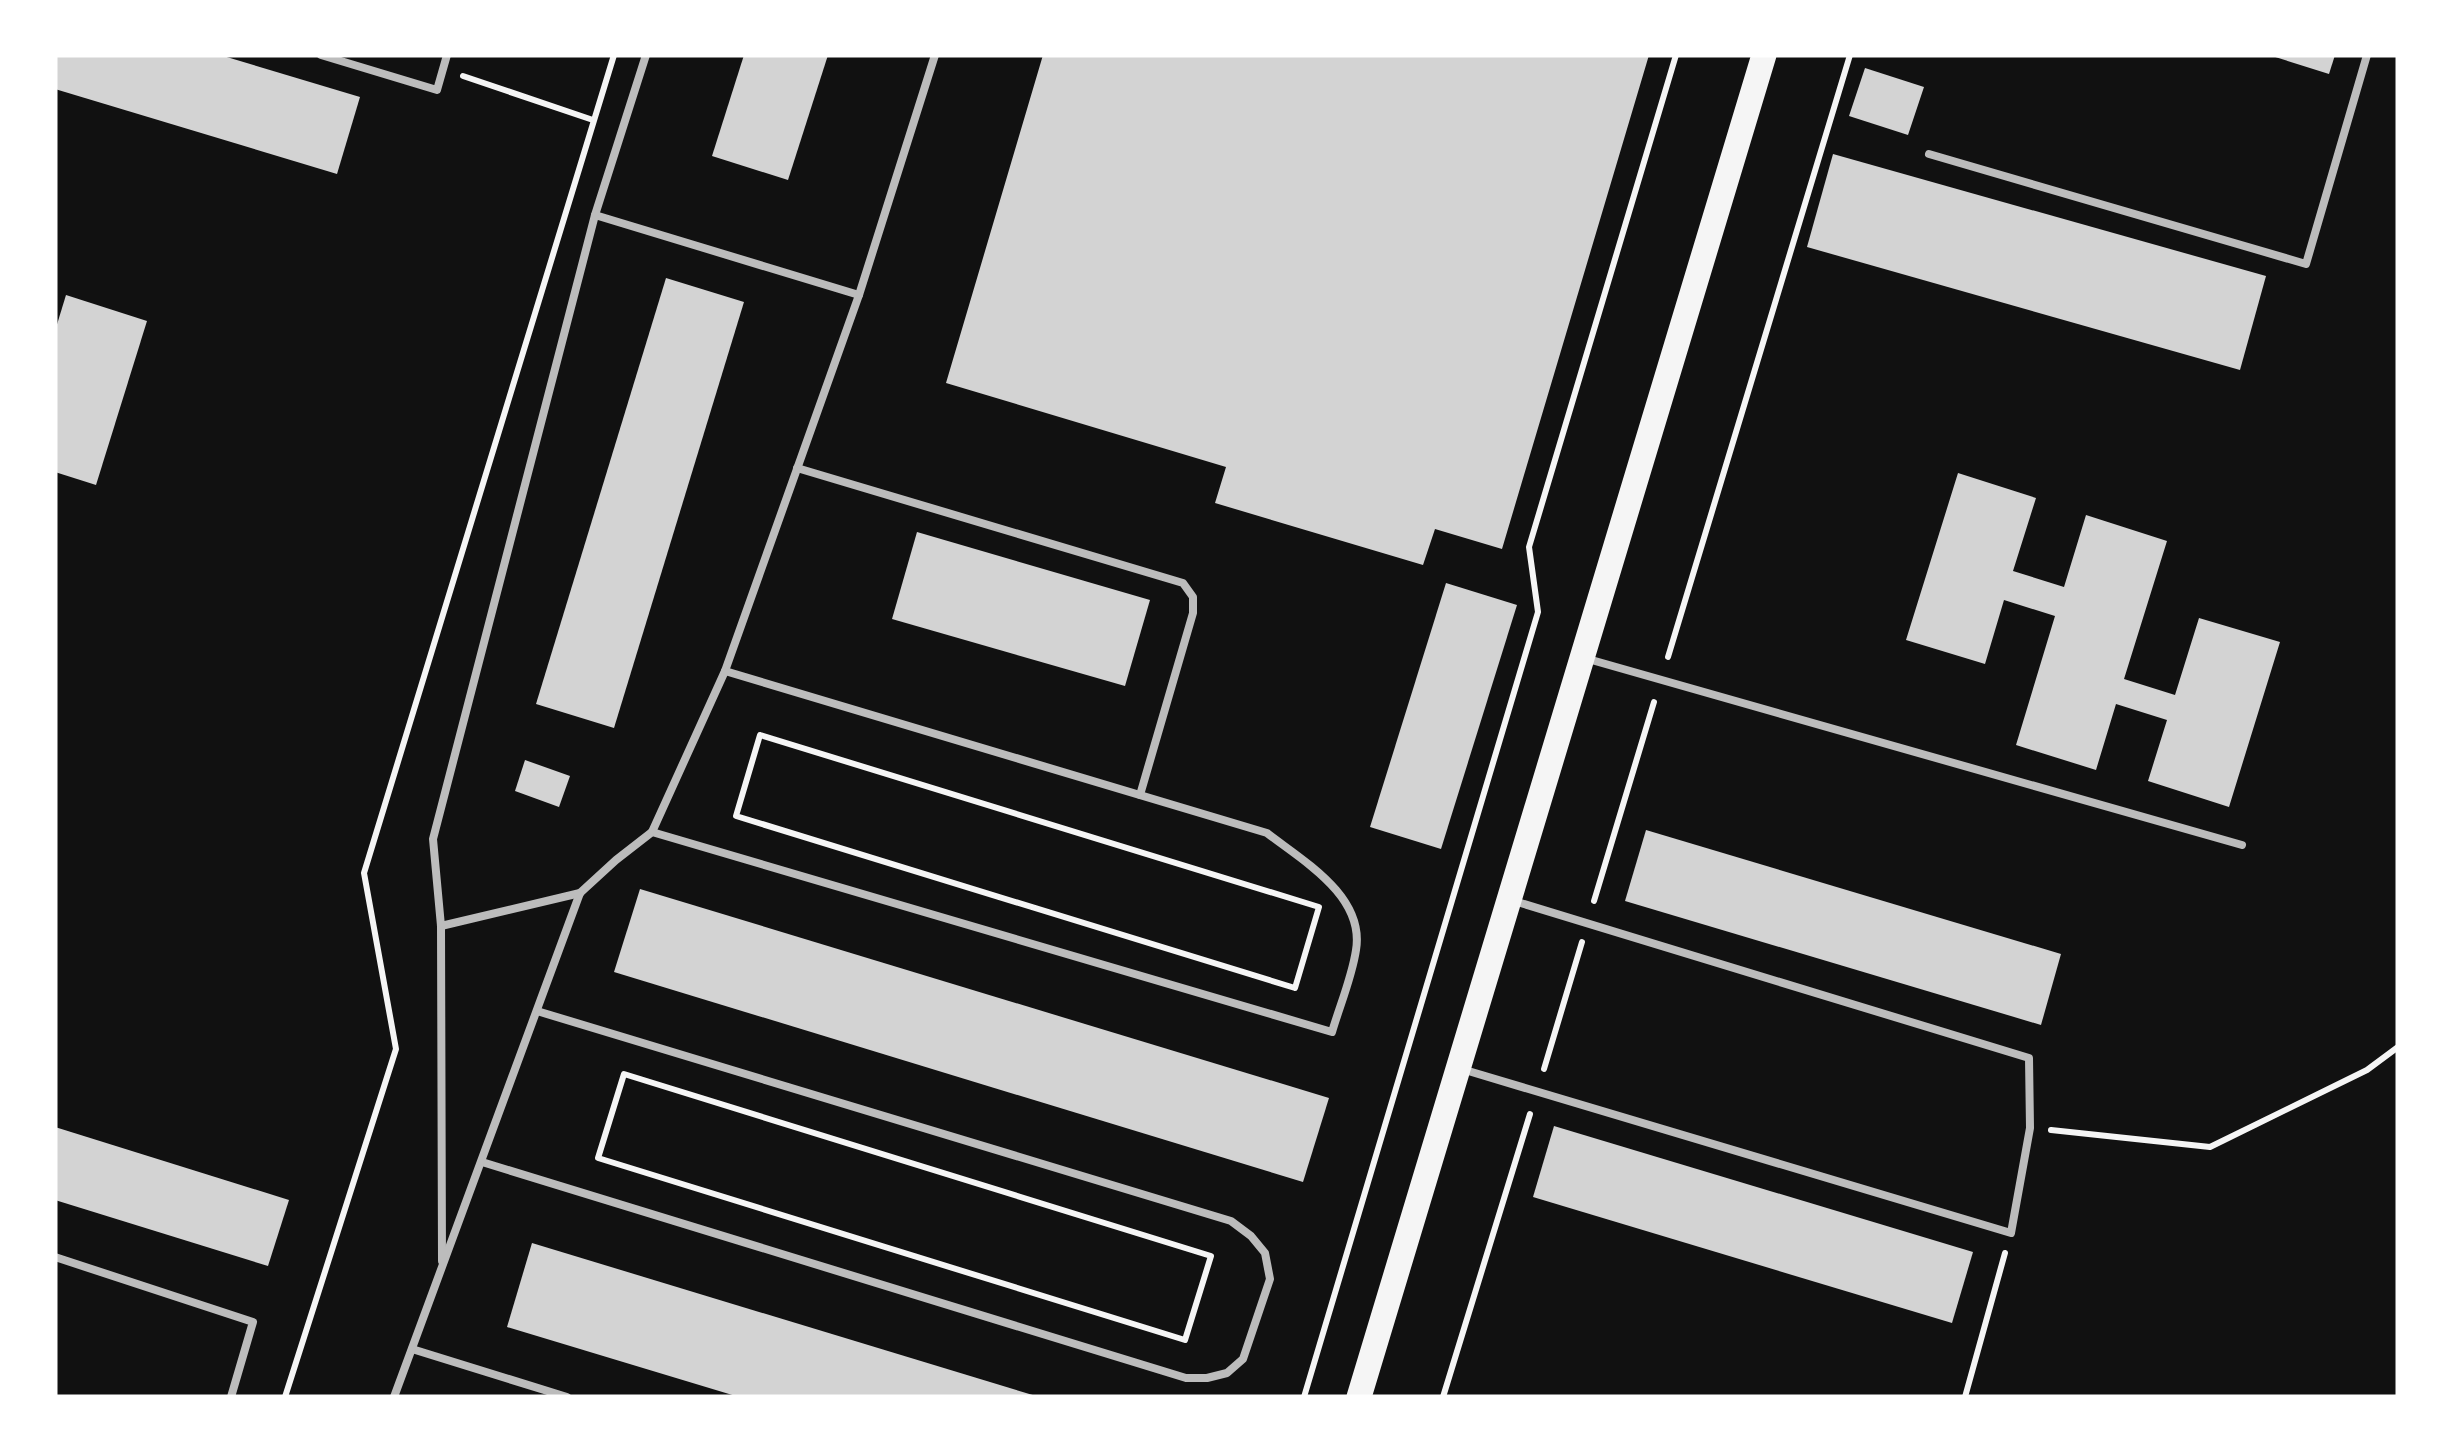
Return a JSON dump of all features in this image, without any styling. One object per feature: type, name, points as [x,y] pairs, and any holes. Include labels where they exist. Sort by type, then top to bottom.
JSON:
[{"type":"main road","points":[[1359,1397],[1764,55]]},
{"type":"lane","points":[[321,55],[437,90],[447,55]]},
{"type":"lane","points":[[442,1268],[441,926],[432,839],[595,215],[646,55]]},
{"type":"lane","points":[[394,1397],[580,893],[652,832],[724,672],[859,294],[935,55]]},
{"type":"lane","points":[[1929,154],[2306,264],[2367,55]]},
{"type":"lane","points":[[595,215],[859,294]]},
{"type":"lane","points":[[797,468],[1184,583],[1193,597],[1193,613],[1140,795]]},
{"type":"lane","points":[[1582,658],[2242,845]]},
{"type":"lane","points":[[652,832],[1332,1032],[1357,947],[1353,915],[1332,884],[1267,833],[724,672]]},
{"type":"lane","points":[[441,926],[580,893]]},
{"type":"lane","points":[[1458,1068],[2011,1233],[2030,1128],[2029,1058],[1509,900]]},
{"type":"lane","points":[[482,1162],[1186,1378],[1227,1374],[1243,1359],[1270,1279],[1265,1254],[1251,1236],[1230,1222],[537,1011]]},
{"type":"lane","points":[[55,1257],[254,1322],[231,1397]]},
{"type":"lane","points":[[412,1349],[567,1397]]},
{"type":"path","points":[[1304,1397],[1538,612],[1529,547],[1676,55]]},
{"type":"path","points":[[1443,1397],[1850,55]]},
{"type":"path","points":[[443,70],[593,120]]},
{"type":"path","points":[[760,735],[1319,907],[1294,988],[736,816],[760,735]]},
{"type":"path","points":[[2030,1128],[2210,1148],[2367,1070],[2398,1047]]},
{"type":"path","points":[[624,1074],[1211,1256],[1185,1340],[598,1158],[624,1074]]},
{"type":"path","points":[[1966,1397],[2011,1233]]},
{"type":"building","points":[[55,55],[220,55],[360,97],[337,174],[55,89]]},
{"type":"building","points":[[744,55],[828,55],[788,180],[712,156]]},
{"type":"building","points":[[1043,55],[1649,55],[1502,549],[1435,529],[1423,565],[1215,503],[1226,467],[946,383]]},
{"type":"building","points":[[2269,55],[2335,55],[2329,74]]},
{"type":"building","points":[[1865,68],[1924,87],[1908,135],[1849,116]]},
{"type":"building","points":[[1833,154],[2266,276],[2240,370],[1807,247]]},
{"type":"building","points":[[666,278],[744,302],[614,728],[536,704]]},
{"type":"building","points":[[66,295],[147,321],[96,485],[55,472],[55,331]]},
{"type":"building","points":[[1958,473],[2036,498],[2013,571],[2064,587],[2086,515],[2167,541],[2124,679],[2175,695],[2199,618],[2280,642],[2229,807],[2148,781],[2167,720],[2116,704],[2096,770],[2016,745],[2055,616],[2004,600],[1985,664],[1906,640]]},
{"type":"building","points":[[917,532],[1150,600],[1125,686],[892,619]]},
{"type":"building","points":[[1446,583],[1517,605],[1441,849],[1370,827]]},
{"type":"building","points":[[525,760],[570,776],[559,807],[515,791]]},
{"type":"building","points":[[1646,830],[2061,954],[2041,1025],[1625,901]]},
{"type":"building","points":[[640,889],[1329,1098],[1303,1182],[614,972]]},
{"type":"building","points":[[1554,1126],[1973,1252],[1952,1323],[1533,1197]]},
{"type":"building","points":[[55,1127],[289,1200],[268,1266],[55,1200]]},
{"type":"building","points":[[532,1243],[1036,1397],[739,1397],[507,1327]]}]
